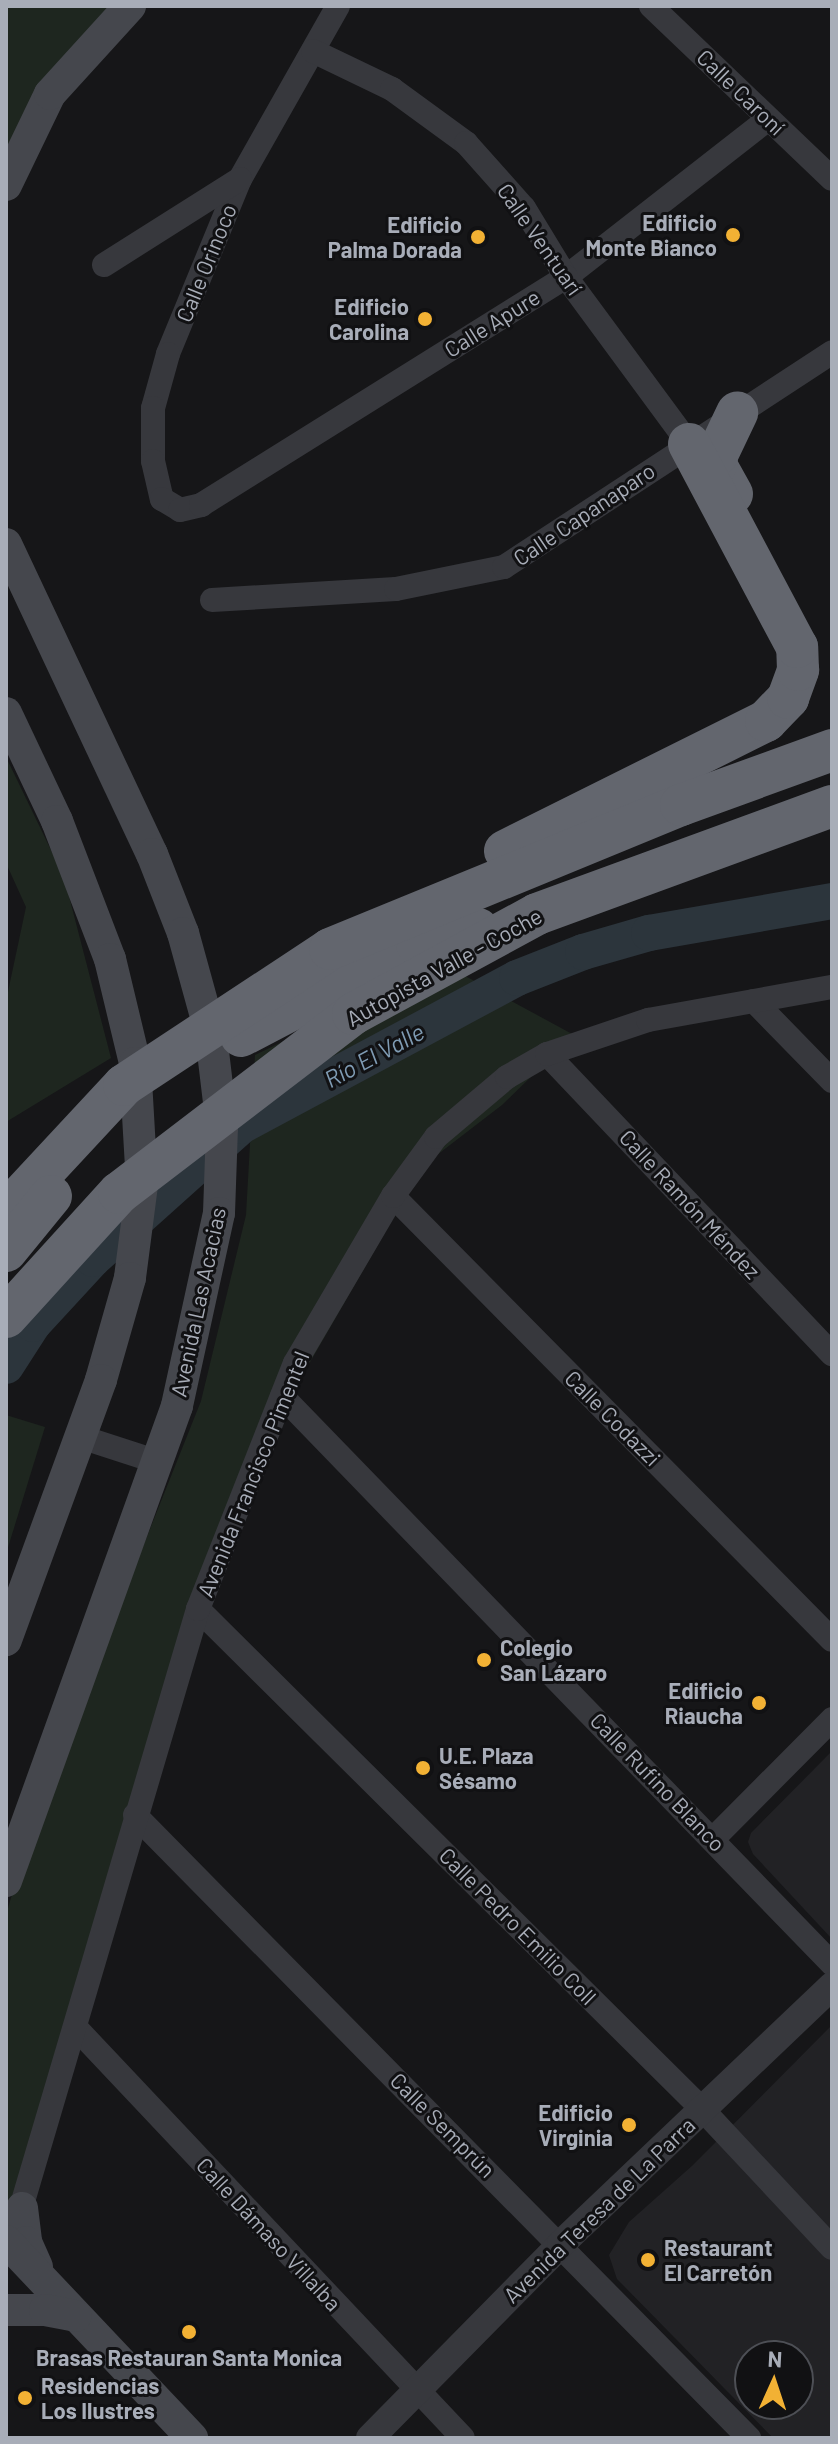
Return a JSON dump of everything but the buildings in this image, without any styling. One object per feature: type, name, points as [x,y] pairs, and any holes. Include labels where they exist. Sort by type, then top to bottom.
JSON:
[{"type":"highway","points":[[737,413],[716,465],[805,629],[832,652]]},
{"type":"highway","points":[[6,1212],[124,1085],[330,949],[429,891],[779,711],[798,670],[797,647],[689,444]]},
{"type":"highway","points":[[330,949],[681,805],[832,750]]},
{"type":"highway","name":"Autopista Valle - Coche","points":[[6,1317],[119,1193],[340,1023],[537,914],[832,806]]},
{"type":"highway","points":[[6,1251],[98,1140],[163,1086],[252,1028],[417,944],[537,914]]},
{"type":"main road","points":[[6,185],[50,94],[130,6]]},
{"type":"main road","name":"Avenida Las Acacias","points":[[6,544],[152,854],[200,988],[222,1127],[219,1213],[195,1339],[158,1462],[6,1881]]},
{"type":"main road","points":[[6,713],[89,901],[127,1017],[142,1130],[138,1234],[119,1319],[81,1437],[6,1640]]},
{"type":"main road","points":[[18,2199],[26,2242],[45,2284]]},
{"type":"main road","points":[[7,2247],[192,2438]]},
{"type":"main road","points":[[6,2310],[75,2316]]},
{"type":"street","name":"Calle Orinoco","points":[[201,505],[180,510],[162,499],[153,461],[153,408],[168,354],[240,179],[338,6]]},
{"type":"street","name":"Calle Caroní","points":[[651,6],[832,179]]},
{"type":"street","name":"Calle Ventuarí","points":[[313,51],[392,89],[466,143],[524,208],[566,277],[689,444]]},
{"type":"street","name":"Calle Apure","points":[[201,505],[566,277],[768,119]]},
{"type":"street","points":[[104,265],[240,179]]},
{"type":"street","name":"Calle Capanaparo","points":[[212,600],[396,589],[504,567],[832,352]]},
{"type":"street","name":"Avenida Francisco Pimentel","points":[[7,2247],[18,2199],[77,2029],[135,1815],[198,1609],[282,1396],[393,1196],[436,1137],[507,1077],[547,1054],[648,1020],[832,987]]},
{"type":"street","points":[[754,1001],[832,1081]]},
{"type":"street","name":"Calle Ramón Méndez","points":[[547,1054],[832,1354]]},
{"type":"street","name":"Calle Codazzi","points":[[393,1196],[832,1640]]},
{"type":"street","name":"Calle Rufino Blanco","points":[[282,1396],[832,1964]]},
{"type":"street","points":[[81,1437],[158,1462]]},
{"type":"street","name":"Calle Pedro Emilio Coll","points":[[198,1609],[702,2109],[832,2248]]},
{"type":"street","points":[[713,1839],[832,1719]]},
{"type":"street","name":"Calle Semprún","points":[[135,1815],[749,2438]]},
{"type":"street","name":"Avenida Teresa de La Parra","points":[[370,2438],[561,2244],[832,1986]]},
{"type":"street","name":"Calle Dámaso Villalba","points":[[77,2029],[463,2438]]},
{"type":"shaded area","points":[[6,6],[130,6],[6,182]]},
{"type":"shaded area","points":[[6,757],[64,877],[111,1058],[6,1122],[6,1001],[26,907],[6,863]]},
{"type":"shaded area","points":[[443,964],[574,1035],[502,1105],[424,1165],[309,1364],[211,1551],[6,2247],[6,1915],[32,1825],[201,1401],[246,1215],[255,1055]]},
{"type":"shaded area","points":[[6,1415],[45,1427],[6,1554]]},
{"type":"shaded area","points":[[832,1751],[832,1939],[753,1854],[748,1842],[751,1833]]},
{"type":"shaded area","points":[[832,2025],[832,2438],[773,2438],[755,2420],[814,2420],[814,2340],[734,2340],[734,2398],[617,2279],[609,2255],[629,2222],[693,2165]]},
{"type":"waterway","name":"Río El Valle","points":[[6,1366],[33,1324],[93,1259],[241,1126],[517,978],[583,952],[649,933],[832,901]]},
{"type":"place","name":"Edificio Monte Bianco","points":[[733,235]]},
{"type":"place","name":"Edificio Palma Dorada","points":[[478,237]]},
{"type":"place","name":"Edificio Carolina","points":[[425,319]]},
{"type":"place","name":"Colegio San Lázaro","points":[[484,1660]]},
{"type":"place","name":"Edificio Riaucha","points":[[759,1703]]},
{"type":"place","name":"U.E. Plaza Sésamo","points":[[423,1768]]},
{"type":"place","name":"Edificio Virginia","points":[[629,2125]]},
{"type":"place","name":"Restaurant El Carretón","points":[[648,2260]]},
{"type":"place","name":"Brasas Restauran Santa Monica","points":[[189,2332]]},
{"type":"place","name":"Residencias Los Ilustres","points":[[25,2398]]}]
